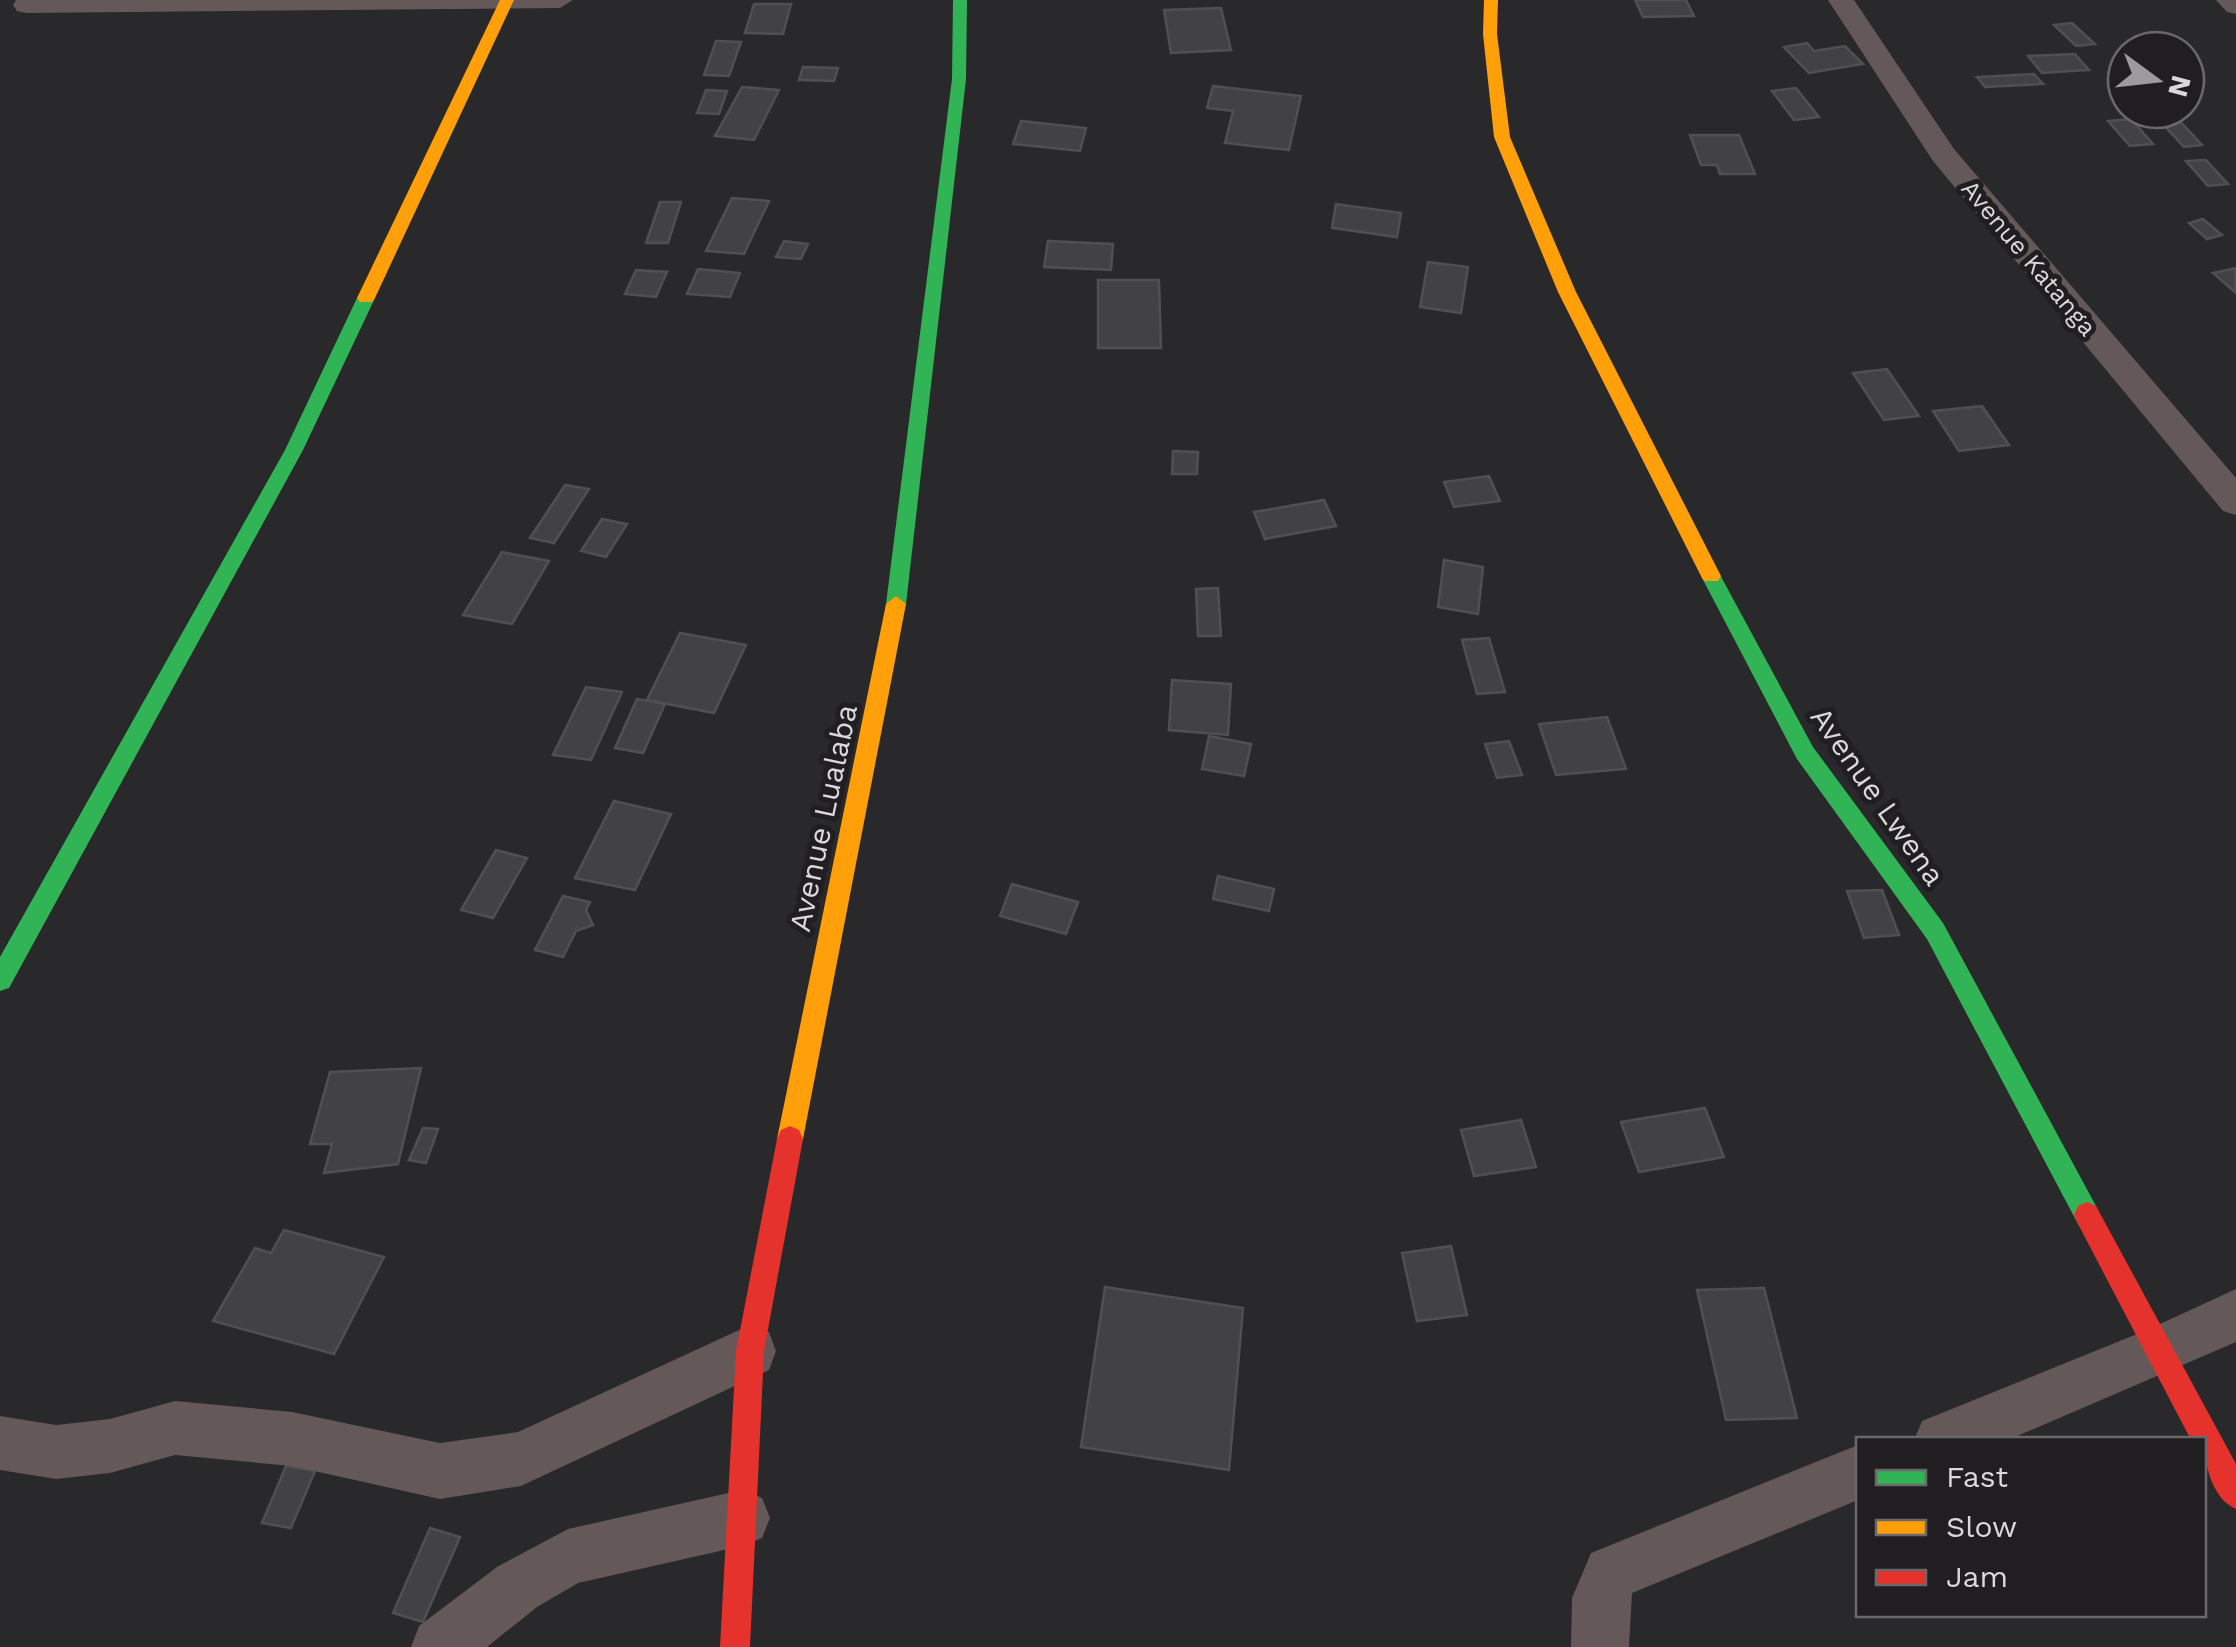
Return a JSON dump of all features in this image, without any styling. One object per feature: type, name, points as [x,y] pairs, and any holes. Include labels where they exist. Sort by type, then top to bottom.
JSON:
[{"type":"street","points":[[23,8],[560,0]]},
{"type":"street","name":"Avenue Lualaba","points":[[735,1647],[750,1351],[848,837],[892,642],[959,79],[960,0]]},
{"type":"street","name":"Avenue Lwena","points":[[1490,0],[1502,137],[1567,292],[1646,454],[1805,753],[1935,930],[2236,1494]]},
{"type":"street","name":"Avenue Katanga","points":[[1841,0],[1943,155],[2236,502]]},
{"type":"street","points":[[2229,0],[2236,6]]},
{"type":"street","points":[[0,980],[294,450],[506,1]]},
{"type":"street","points":[[1947,1437],[2162,1350],[2236,1315]]},
{"type":"street","points":[[0,1442],[56,1452],[110,1446],[174,1428],[292,1438],[440,1471],[522,1459],[750,1351]]},
{"type":"street","points":[[1600,1647],[1601,1598],[1610,1573],[1856,1473]]},
{"type":"street","points":[[440,1647],[518,1587],[568,1557],[742,1518]]},
{"type":"building","points":[[1635,0],[1686,0],[1694,16],[1643,17]]},
{"type":"building","points":[[754,4],[791,4],[783,34],[745,33]]},
{"type":"building","points":[[1221,8],[1231,50],[1171,53],[1164,10]]},
{"type":"building","points":[[2072,23],[2095,44],[2076,46],[2054,25]]},
{"type":"building","points":[[716,41],[741,42],[729,76],[704,75]]},
{"type":"building","points":[[1807,43],[1814,51],[1845,46],[1863,64],[1809,73],[1784,47]]},
{"type":"building","points":[[2075,54],[2089,70],[2042,73],[2028,56]]},
{"type":"building","points":[[803,67],[838,68],[834,81],[799,80]]},
{"type":"building","points":[[2034,74],[2043,84],[1985,87],[1977,77]]},
{"type":"building","points":[[1213,86],[1301,96],[1289,150],[1225,143],[1233,111],[1207,108]]},
{"type":"building","points":[[742,87],[779,90],[754,140],[715,136]]},
{"type":"building","points":[[1796,88],[1819,117],[1794,120],[1772,91]]},
{"type":"building","points":[[706,90],[727,91],[719,114],[697,113]]},
{"type":"building","points":[[1021,121],[1086,128],[1080,151],[1013,144]]},
{"type":"building","points":[[2116,130],[2141,130],[2153,144],[2130,146]]},
{"type":"building","points":[[2168,130],[2188,130],[2202,145],[2184,147]]},
{"type":"building","points":[[1690,135],[1739,135],[1755,174],[1720,174],[1717,165],[1701,165]]},
{"type":"building","points":[[2206,160],[2228,184],[2208,186],[2186,161]]},
{"type":"building","points":[[732,198],[769,201],[744,254],[706,251]]},
{"type":"building","points":[[660,202],[681,202],[668,243],[646,243]]},
{"type":"building","points":[[1336,204],[1401,213],[1397,237],[1332,228]]},
{"type":"building","points":[[2203,219],[2222,235],[2207,239],[2189,223]]},
{"type":"building","points":[[784,241],[808,244],[801,259],[776,257]]},
{"type":"building","points":[[1048,241],[1113,244],[1111,270],[1044,267]]},
{"type":"building","points":[[1428,262],[1468,267],[1461,313],[1420,307]]},
{"type":"building","points":[[2236,268],[2236,293],[2213,273]]},
{"type":"building","points":[[698,269],[740,273],[730,297],[687,294]]},
{"type":"building","points":[[636,270],[667,272],[656,297],[625,294]]},
{"type":"building","points":[[1098,280],[1159,280],[1161,348],[1098,348]]},
{"type":"building","points":[[1887,369],[1919,416],[1884,420],[1853,373]]},
{"type":"building","points":[[1982,406],[2009,445],[1959,451],[1933,411]]},
{"type":"building","points":[[1173,451],[1198,452],[1197,474],[1172,474]]},
{"type":"building","points":[[1489,476],[1500,501],[1454,507],[1444,482]]},
{"type":"building","points":[[565,485],[589,489],[554,543],[530,538]]},
{"type":"building","points":[[1324,500],[1336,526],[1265,539],[1254,512]]},
{"type":"building","points":[[602,519],[627,524],[606,557],[581,551]]},
{"type":"building","points":[[502,552],[549,561],[512,624],[463,615]]},
{"type":"building","points":[[1444,560],[1483,567],[1478,614],[1438,607]]},
{"type":"building","points":[[1218,588],[1221,636],[1198,636],[1196,589]]},
{"type":"building","points":[[680,633],[746,645],[714,713],[647,700]]},
{"type":"building","points":[[1489,638],[1505,692],[1477,694],[1462,640]]},
{"type":"building","points":[[1172,680],[1231,684],[1228,735],[1169,730]]},
{"type":"building","points":[[586,687],[622,692],[591,760],[553,755]]},
{"type":"building","points":[[637,699],[665,704],[643,753],[615,748]]},
{"type":"building","points":[[1607,717],[1626,769],[1556,775],[1539,724]]},
{"type":"building","points":[[1209,736],[1251,744],[1244,776],[1202,769]]},
{"type":"building","points":[[1509,741],[1522,775],[1497,778],[1485,744]]},
{"type":"building","points":[[614,801],[671,814],[635,890],[575,878]]},
{"type":"building","points":[[496,850],[527,858],[493,918],[461,910]]},
{"type":"building","points":[[1218,876],[1274,889],[1269,911],[1213,899]]},
{"type":"building","points":[[1012,884],[1078,902],[1066,934],[1000,916]]},
{"type":"building","points":[[1882,890],[1899,935],[1864,938],[1847,891]]},
{"type":"building","points":[[563,896],[590,902],[586,910],[593,925],[576,931],[563,957],[535,950]]},
{"type":"building","points":[[421,1068],[398,1164],[324,1173],[332,1144],[310,1144],[330,1072]]},
{"type":"building","points":[[1705,1108],[1724,1157],[1639,1172],[1621,1122]]},
{"type":"building","points":[[1521,1120],[1536,1167],[1474,1176],[1461,1130]]},
{"type":"building","points":[[423,1128],[438,1129],[426,1163],[409,1160]]},
{"type":"building","points":[[284,1230],[384,1257],[334,1354],[213,1321],[255,1248],[271,1253]]},
{"type":"building","points":[[1451,1246],[1467,1315],[1417,1321],[1402,1253]]},
{"type":"building","points":[[1105,1287],[1243,1308],[1229,1470],[1081,1447]]},
{"type":"building","points":[[1764,1288],[1797,1418],[1726,1420],[1697,1290]]},
{"type":"building","points":[[286,1466],[315,1471],[291,1528],[262,1523]]},
{"type":"building","points":[[430,1528],[460,1537],[423,1622],[393,1613]]},
{"type":"traffic: fast","points":[[896,604],[959,79],[960,0]]},
{"type":"traffic: fast","points":[[0,980],[294,450],[366,298]]},
{"type":"traffic: fast","points":[[1711,576],[1805,753],[1935,931],[2087,1215]]},
{"type":"traffic: slow","points":[[366,298],[507,0]]},
{"type":"traffic: slow","points":[[1491,0],[1490,34],[1502,137],[1567,292],[1711,576]]},
{"type":"traffic: slow","points":[[790,1139],[896,604]]},
{"type":"traffic: jam","points":[[735,1647],[750,1351],[790,1139]]},
{"type":"traffic: jam","points":[[2087,1215],[2206,1437]]},
{"type":"traffic: jam","points":[[2206,1438],[2236,1494]]}]
